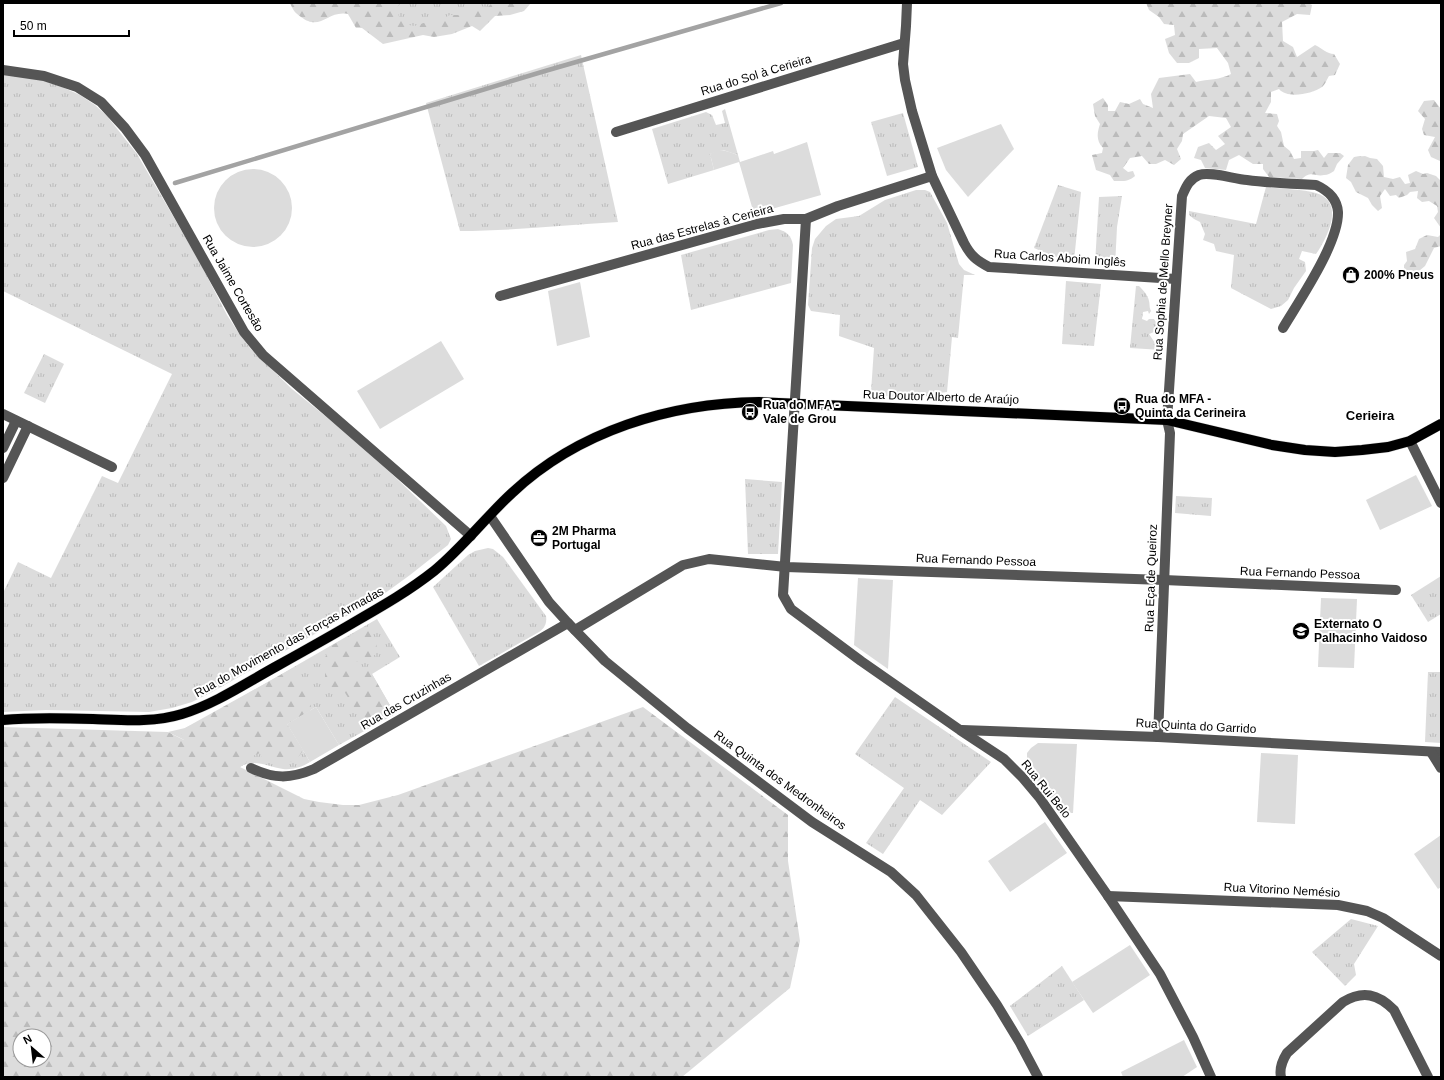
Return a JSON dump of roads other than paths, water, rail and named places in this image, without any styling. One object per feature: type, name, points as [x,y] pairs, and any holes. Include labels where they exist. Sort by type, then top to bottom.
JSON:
[{"type":"main road","name":"Rua Doutor Alberto de Araújo","points":[[471,536],[511,494],[527,480],[544,467],[589,441],[639,420],[689,408],[722,404],[759,402],[1168,420],[1272,445],[1305,450],[1335,452],[1362,450],[1410,441],[1441,424]]},
{"type":"main road","name":"Rua do Movimento das Forças Armadas","points":[[3,720],[64,718],[141,720],[161,719],[182,714],[203,706],[307,650],[403,594],[434,571],[471,536]]},
{"type":"street","name":"Rua Carlos Aboim Inglês","points":[[907,3],[903,64],[912,111],[932,176],[970,253],[976,260],[989,267],[1176,279]]},
{"type":"street","name":"Rua do Sol à Cerieira","points":[[616,132],[904,43]]},
{"type":"street","name":"Rua Jaime Cortesão","points":[[3,70],[44,76],[77,87],[101,102],[125,128],[145,155],[244,332],[263,355],[471,536]]},
{"type":"street","name":"Rua Sophia de Mello Breyner","points":[[1168,420],[1182,196],[1186,185],[1192,179],[1209,173],[1246,180],[1316,185],[1325,189],[1332,197],[1338,211],[1334,234],[1316,273],[1283,328]]},
{"type":"street","name":"Rua das Estrelas à Cerieira","points":[[500,296],[757,224],[784,219],[806,219],[838,206],[932,176]]},
{"type":"street","name":"Rua Rui Belo","points":[[806,219],[784,595],[790,609],[861,661],[1004,759],[1023,778],[1039,797],[1108,896],[1167,987],[1190,1031],[1210,1077]]},
{"type":"street","points":[[3,414],[112,467]]},
{"type":"street","name":"Rua Eça de Queiroz","points":[[1158,737],[1170,433],[1168,420]]},
{"type":"street","points":[[3,448],[16,421]]},
{"type":"street","points":[[3,478],[28,426]]},
{"type":"street","points":[[1410,441],[1441,503]]},
{"type":"street","name":"Rua Quinta dos Medronheiros","points":[[490,516],[549,602],[571,627],[605,661],[687,728],[812,822],[878,863],[904,883],[916,895],[961,952],[997,1005],[1038,1077]]},
{"type":"street","name":"Rua Fernando Pessoa","points":[[571,627],[683,565],[709,559],[786,566],[1396,590]]},
{"type":"street","name":"Rua das Cruzinhas","points":[[251,768],[263,774],[277,777],[289,777],[304,774],[571,627]]},
{"type":"street","name":"Rua Quinta do Garrido","points":[[960,730],[1158,737],[1436,752],[1441,768]]},
{"type":"street","name":"Rua Vitorino Nemésio","points":[[1108,896],[1330,904],[1354,907],[1383,918],[1441,956]]},
{"type":"street","points":[[1281,1077],[1280,1068],[1282,1059],[1287,1053],[1343,1002],[1352,996],[1360,994],[1369,995],[1388,1004],[1394,1010],[1428,1077]]},
{"type":"waterway","points":[[175,183],[545,71],[781,3]]},
{"type":"place","name":"200% Pneus","points":[[1351,275]]},
{"type":"place","name":"Rua do MFA - Quinta da Cerineira","points":[[1122,406]]},
{"type":"place","name":"Rua do MFA - Vale de Grou","points":[[750,412]]},
{"type":"place","name":"2M Pharma Portugal","points":[[539,538]]},
{"type":"place","name":"Externato O Palhacinho Vaidoso","points":[[1301,631]]},
{"type":"district","name":"Cerieira","points":[[1370,415]]}]
